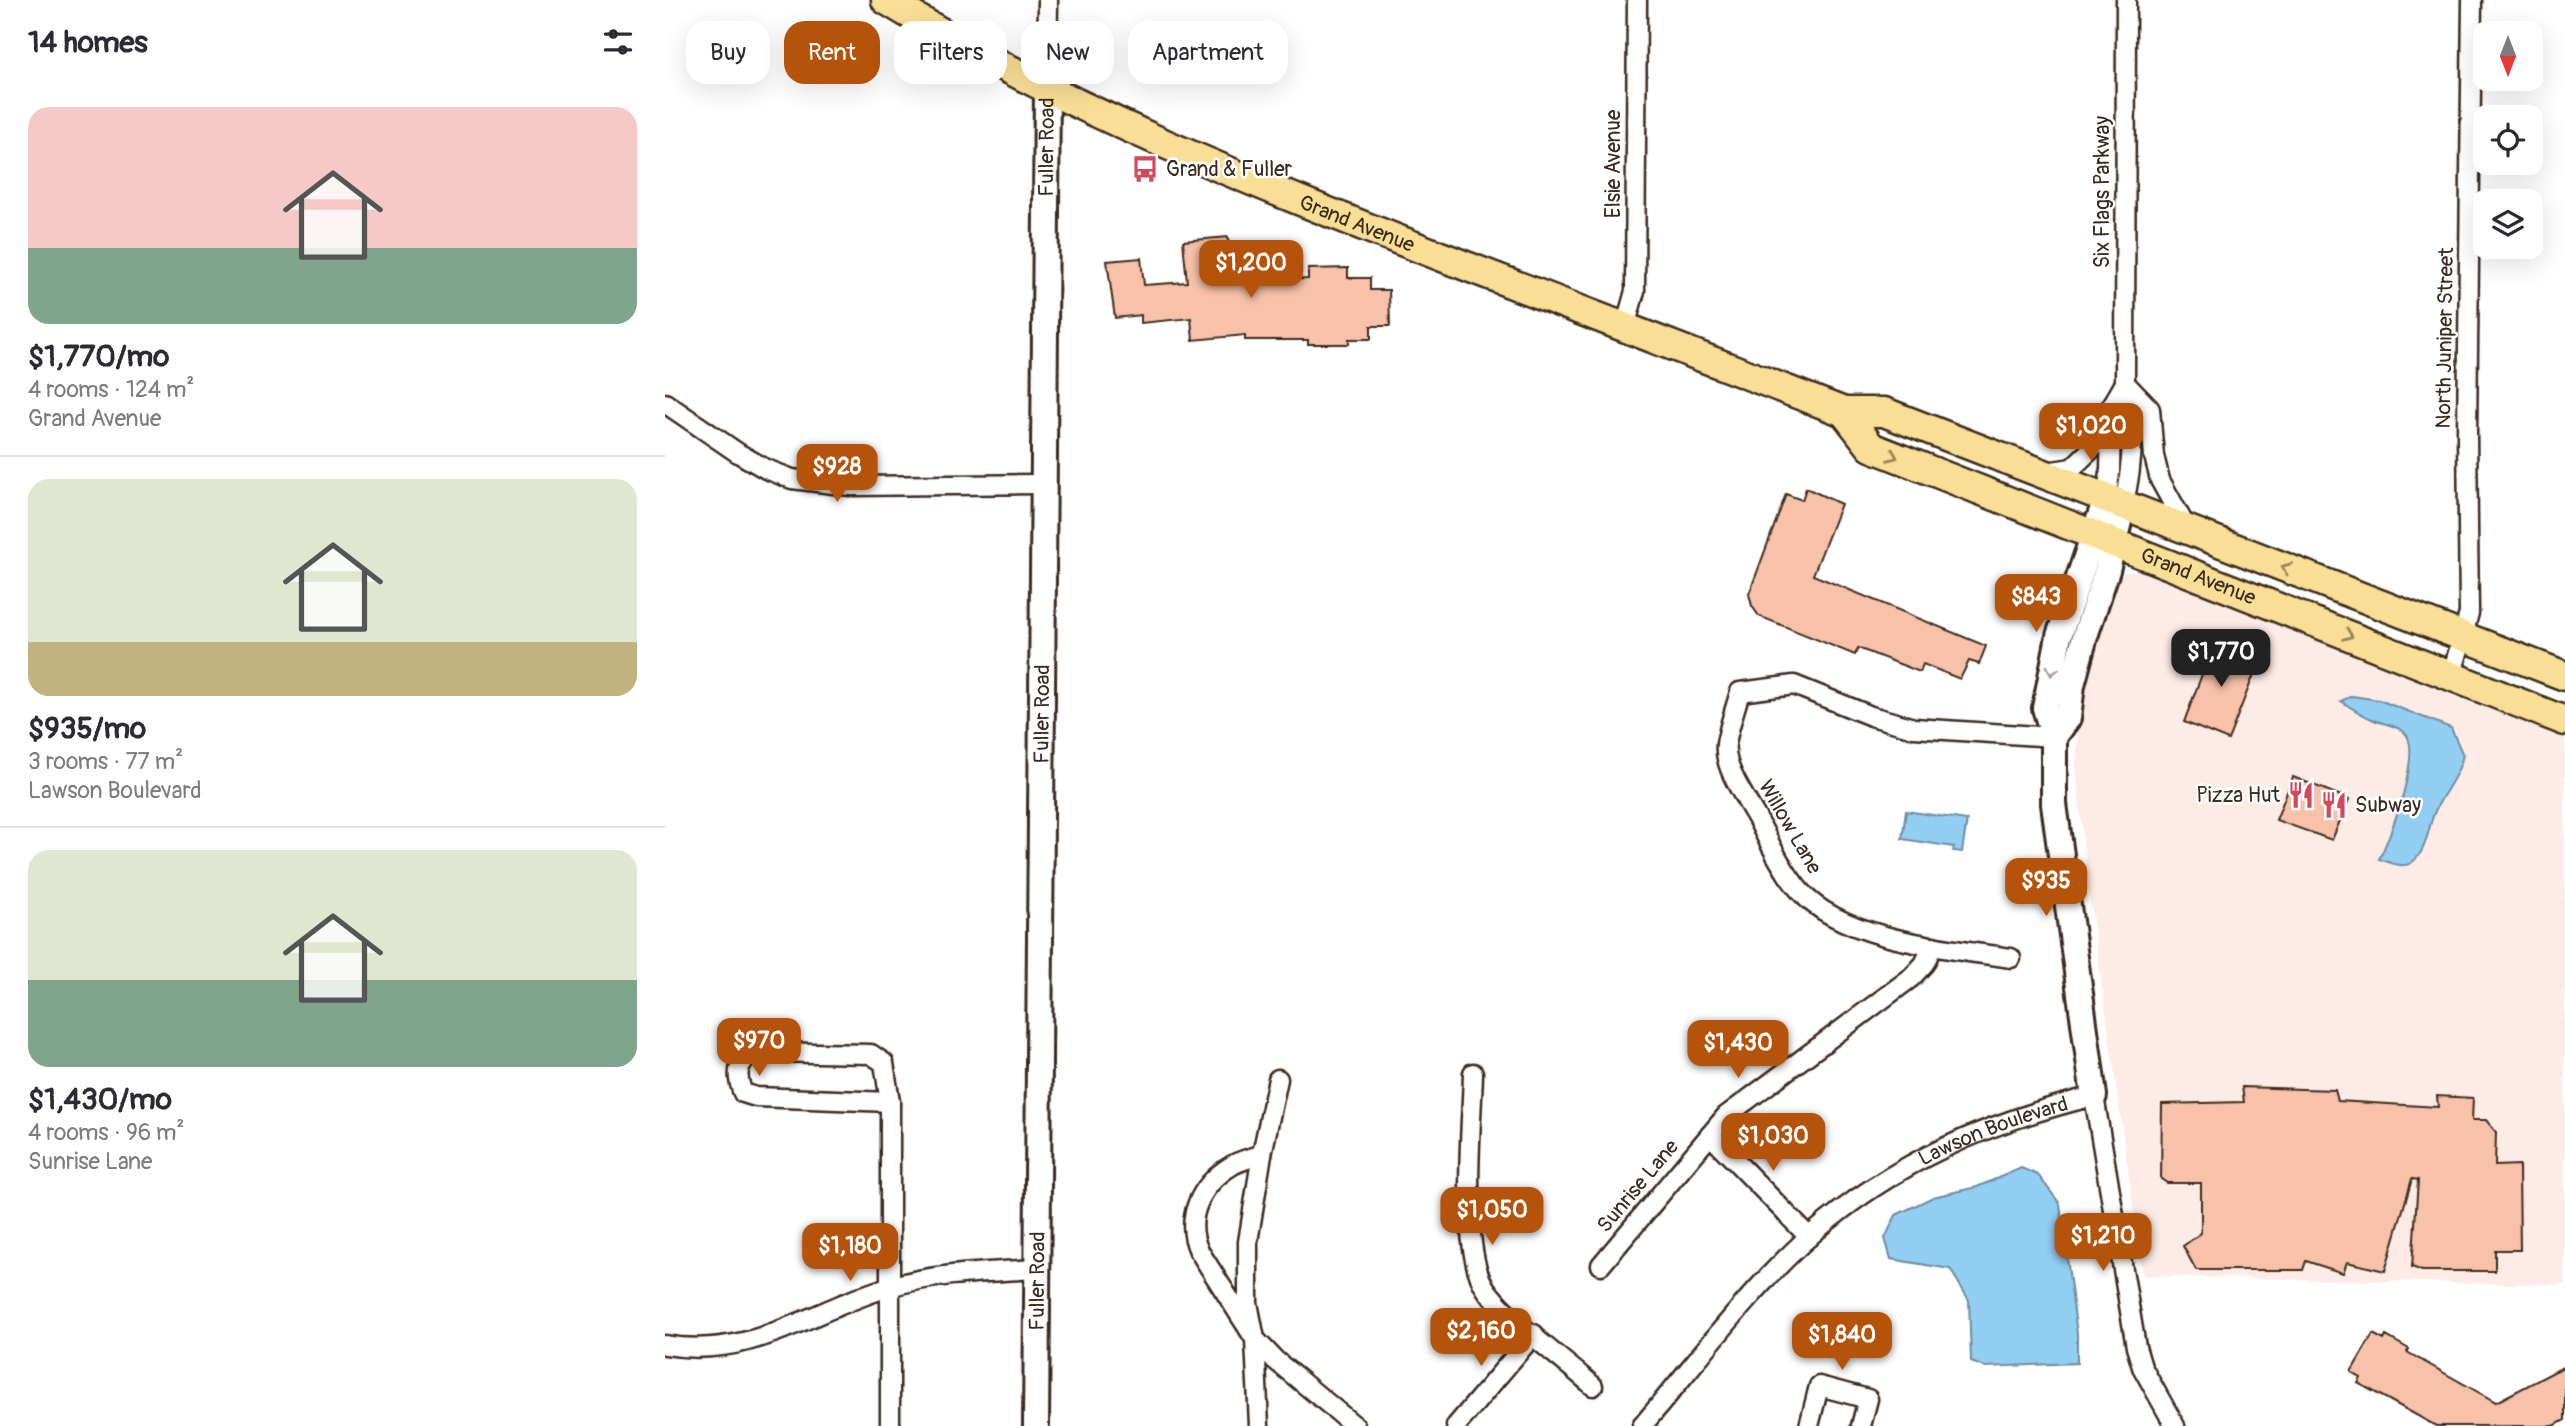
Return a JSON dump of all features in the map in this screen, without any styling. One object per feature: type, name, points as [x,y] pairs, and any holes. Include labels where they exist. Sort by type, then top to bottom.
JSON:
[{"type":"main road","name":"Grand Avenue","points":[[886,0],[989,60],[1245,178],[1844,412],[1884,412],[2565,676]]},
{"type":"main road","name":"Grand Avenue","points":[[1844,412],[1871,447],[2452,674],[2565,721]]},
{"type":"street","name":"Fuller Road","points":[[1036,1426],[1048,0]]},
{"type":"street","name":"Elsie Avenue","points":[[1625,327],[1635,291],[1637,0]]},
{"type":"street","name":"Six Flags Parkway","points":[[2115,502],[2131,473],[2132,435],[2132,413],[2125,383],[2126,0]]},
{"type":"street","name":"North Juniper Street","points":[[2452,674],[2469,613],[2467,434],[2472,0]]},
{"type":"street","name":"Six Flags Parkway","points":[[2115,502],[2111,473],[2111,407],[2125,383]]},
{"type":"street","points":[[2125,383],[2150,409],[2154,457],[2160,480],[2188,531]]},
{"type":"street","points":[[665,403],[738,453],[766,469],[792,479],[850,486],[1043,484]]},
{"type":"street","points":[[2039,472],[2072,468],[2111,431]]},
{"type":"street","name":"Lawson Boulevard","points":[[1642,1426],[1772,1273],[1809,1237],[1884,1180],[1963,1136],[2049,1106],[2094,1097],[2054,804],[2054,737],[2045,708],[2059,636],[2104,540],[2115,502]]},
{"type":"street","name":"Willow Lane","points":[[2011,958],[1933,946],[1868,931],[1813,903],[1801,892],[1771,846],[1729,761],[1726,746],[1740,692],[1794,685],[1871,716],[1914,728],[2054,737]]},
{"type":"street","name":"Sunrise Lane","points":[[1601,1265],[1741,1102],[1912,977],[1924,964],[1933,946]]},
{"type":"street","points":[[890,1102],[756,1097],[743,1093],[736,1077],[739,1065],[747,1056],[761,1052],[871,1054],[884,1063],[890,1102],[890,1426]]},
{"type":"street","points":[[1473,1073],[1471,1237],[1476,1271],[1497,1302],[1593,1386]]},
{"type":"street","points":[[1259,1426],[1255,1339],[1248,1303],[1248,1242],[1262,1154],[1278,1079]]},
{"type":"street","points":[[2094,1097],[2136,1347],[2142,1367],[2175,1426]]},
{"type":"street","name":"Sunrise Lane","points":[[1710,1135],[1809,1237]]},
{"type":"street","points":[[1262,1154],[1231,1165],[1215,1180],[1194,1208],[1192,1236],[1255,1339],[1275,1360],[1355,1426]]},
{"type":"street","points":[[665,1345],[734,1345],[788,1330],[888,1287],[951,1275],[1037,1269]]},
{"type":"street","points":[[1456,1426],[1534,1334]]},
{"type":"street","points":[[1809,1426],[1819,1386],[1868,1399],[1861,1426]]},
{"type":"shaded area","points":[[2140,571],[2565,737],[2565,1285],[2143,1276],[2087,880],[2076,766],[2081,690],[2115,581],[2125,572]]},
{"type":"water","points":[[2352,696],[2379,700],[2451,728],[2463,755],[2433,816],[2421,851],[2417,858],[2407,865],[2379,859],[2403,794],[2408,774],[2409,741],[2401,730],[2370,718],[2341,701]]},
{"type":"water","points":[[1906,811],[1967,820],[1962,852],[1953,851],[1954,847],[1902,839]]},
{"type":"water","points":[[2021,1168],[2038,1175],[2060,1204],[2077,1334],[2077,1363],[1985,1367],[1971,1362],[1969,1300],[1950,1269],[1891,1259],[1885,1238],[1896,1215],[1933,1197],[1977,1187]]},
{"type":"building","points":[[1228,237],[1232,281],[1308,279],[1308,269],[1348,268],[1348,278],[1370,278],[1370,290],[1389,290],[1390,326],[1371,326],[1371,339],[1349,339],[1349,344],[1308,344],[1308,340],[1245,340],[1245,335],[1193,340],[1191,318],[1141,323],[1141,315],[1115,318],[1107,261],[1141,258],[1144,285],[1187,282],[1183,241]]},
{"type":"building","points":[[1806,488],[1841,504],[1813,575],[1986,646],[1979,664],[1969,661],[1960,679],[1923,664],[1920,672],[1858,648],[1855,655],[1759,616],[1752,606],[1749,594],[1786,494],[1802,500]]},
{"type":"building","points":[[2210,639],[2260,659],[2228,740],[2184,722],[2204,669],[2199,666]]},
{"type":"building","points":[[2293,777],[2349,799],[2332,840],[2276,820]]},
{"type":"building","points":[[2242,1087],[2335,1090],[2338,1101],[2438,1107],[2437,1096],[2473,1098],[2472,1120],[2486,1120],[2496,1132],[2495,1166],[2519,1165],[2520,1250],[2495,1250],[2495,1271],[2422,1271],[2412,1267],[2418,1180],[2412,1179],[2385,1271],[2347,1262],[2343,1273],[2306,1261],[2303,1270],[2196,1270],[2183,1246],[2201,1233],[2201,1183],[2167,1183],[2161,1179],[2162,1104],[2244,1102]]},
{"type":"building","points":[[2373,1334],[2384,1340],[2386,1336],[2409,1349],[2407,1352],[2496,1402],[2565,1366],[2565,1420],[2554,1426],[2436,1426],[2358,1383],[2361,1378],[2351,1372]]},
{"type":"place","name":"Grand & Fuller","points":[[1145,169]]},
{"type":"place","name":"Pizza Hut","points":[[2301,795]]},
{"type":"place","name":"Subway","points":[[2334,805]]}]
